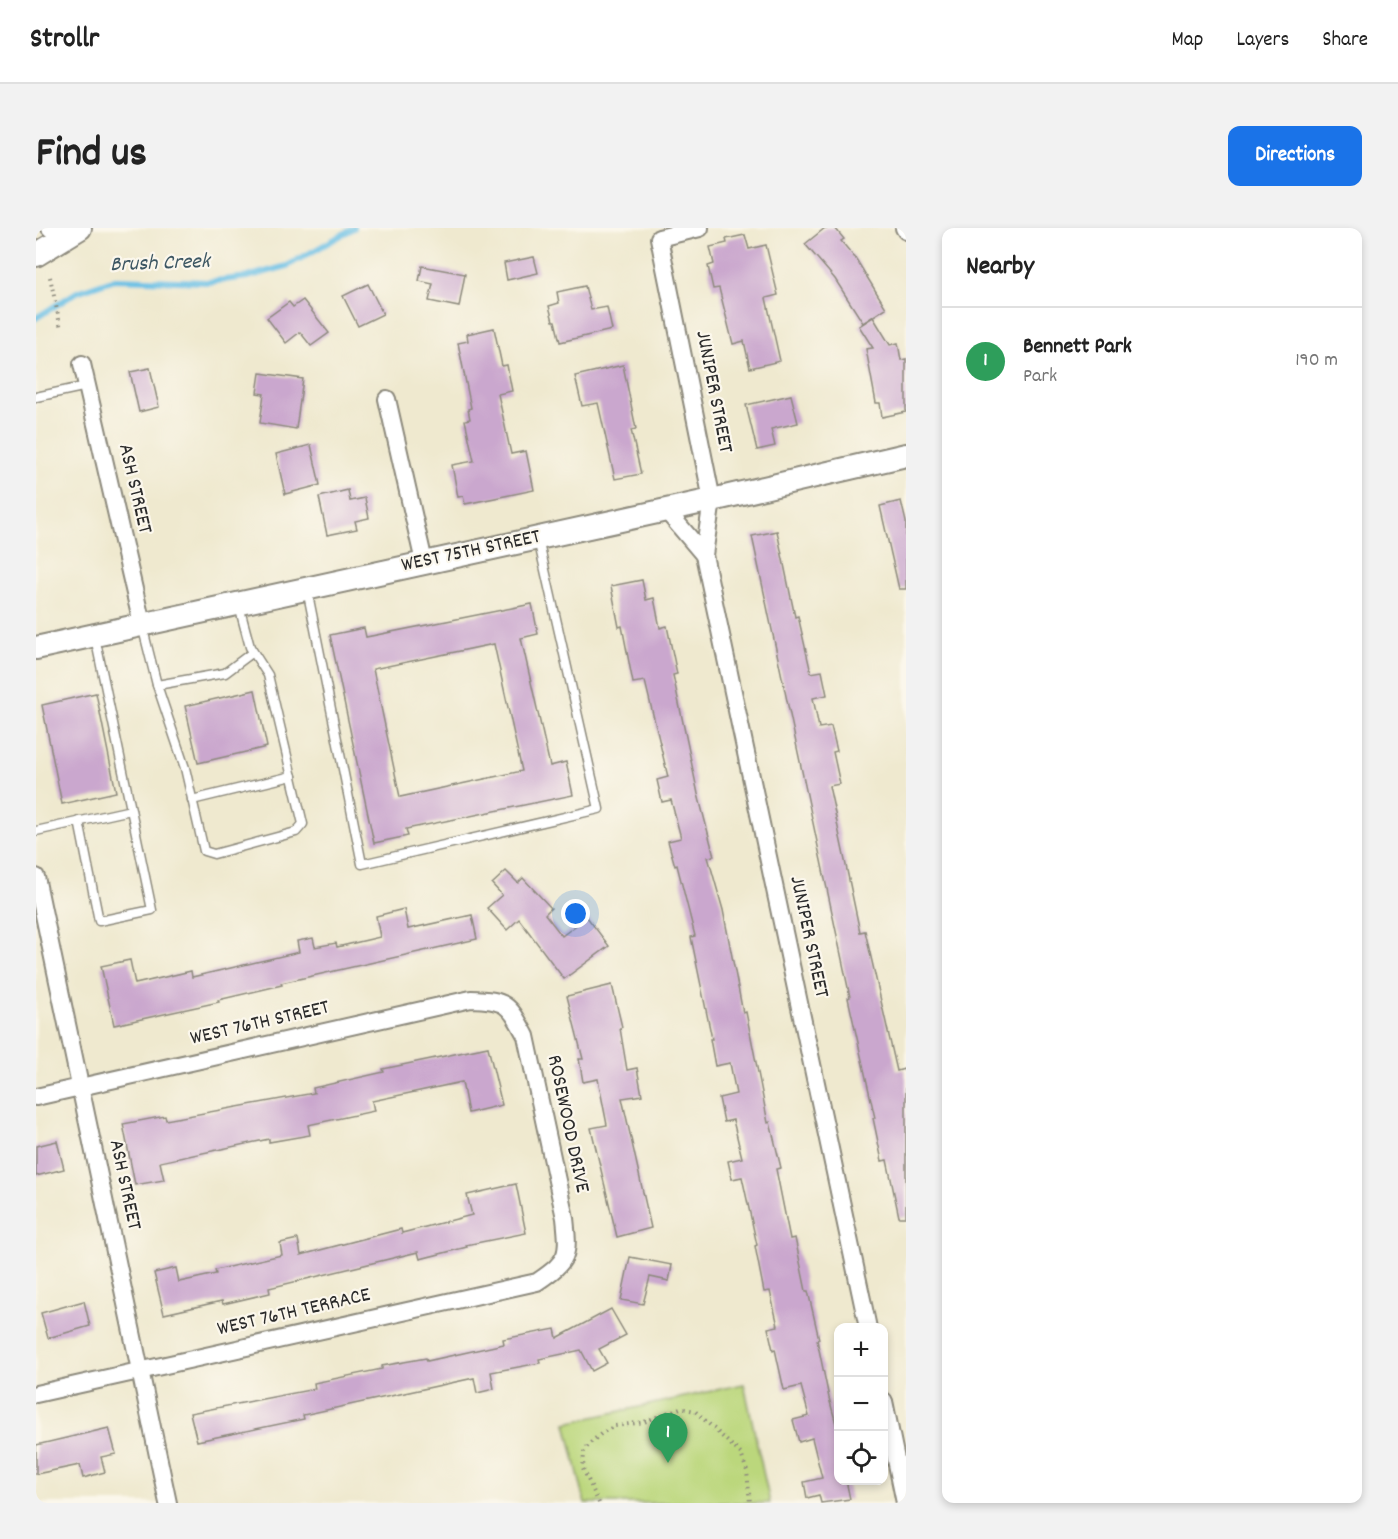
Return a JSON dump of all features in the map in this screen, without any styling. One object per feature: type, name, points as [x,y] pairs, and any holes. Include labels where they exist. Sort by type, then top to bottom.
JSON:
[{"type":"main road","points":[[36,255],[67,230]]},
{"type":"main road","name":"WEST 75TH STREET","points":[[36,648],[712,500],[906,455]]},
{"type":"street","name":"JUNIPER STREET","points":[[700,228],[659,238],[712,500],[704,555],[867,1323]]},
{"type":"street","name":"ASH STREET","points":[[82,364],[142,624]]},
{"type":"street","points":[[387,399],[424,562]]},
{"type":"street","name":"JUNIPER STREET","points":[[666,510],[704,555]]},
{"type":"street","name":"ASH STREET","points":[[36,877],[168,1503]]},
{"type":"street","name":"WEST 76TH STREET","points":[[36,1097],[471,999],[494,1000]]},
{"type":"street","name":"ROSEWOOD DRIVE","points":[[494,1000],[512,1011],[526,1036],[565,1218],[568,1249],[558,1268]]},
{"type":"street","name":"WEST 76TH TERRACE","points":[[36,1394],[537,1282],[558,1268]]},
{"type":"street","points":[[888,1420],[905,1503]]},
{"type":"lane","points":[[36,397],[87,386]]},
{"type":"lane","points":[[306,588],[362,864],[599,809],[537,538]]},
{"type":"lane","points":[[142,624],[157,685],[184,768],[204,851],[214,854],[296,832],[303,824],[268,675],[250,647],[238,603]]},
{"type":"lane","points":[[79,821],[99,921],[152,910],[95,635]]},
{"type":"lane","points":[[157,685],[225,673],[253,652]]},
{"type":"lane","points":[[192,800],[292,776]]},
{"type":"lane","points":[[36,831],[131,810]]},
{"type":"path","points":[[50,277],[61,329]]},
{"type":"path","points":[[599,1503],[583,1469],[584,1452],[589,1444],[615,1426],[644,1422],[680,1408],[695,1411],[741,1454],[747,1471],[750,1503]]},
{"type":"green space","points":[[744,1384],[770,1503],[585,1503],[566,1423]]},
{"type":"building","points":[[825,228],[835,228],[844,239],[841,241],[856,259],[886,308],[863,323],[835,279],[805,244]]},
{"type":"building","points":[[745,235],[749,249],[766,245],[778,295],[766,298],[780,361],[750,368],[744,341],[733,344],[719,288],[713,289],[708,266],[714,264],[710,247],[727,243],[726,239]]},
{"type":"building","points":[[534,257],[538,273],[507,280],[504,263]]},
{"type":"building","points":[[422,266],[465,274],[459,307],[429,301],[433,284],[419,281]]},
{"type":"building","points":[[368,284],[383,314],[358,326],[343,296]]},
{"type":"building","points":[[585,286],[591,310],[607,307],[612,330],[560,342],[549,306],[559,303],[557,292]]},
{"type":"building","points":[[303,300],[329,333],[311,346],[300,332],[286,343],[267,318],[289,302],[293,307]]},
{"type":"building","points":[[873,317],[890,345],[898,343],[901,360],[906,359],[906,412],[882,417],[880,403],[876,403],[866,349],[873,348],[859,326]]},
{"type":"building","points":[[494,328],[502,366],[507,365],[512,391],[498,394],[511,454],[526,451],[534,490],[465,504],[463,496],[458,497],[452,465],[474,461],[465,420],[470,419],[468,409],[471,408],[458,343],[468,341],[467,334]]},
{"type":"building","points":[[623,365],[636,429],[631,430],[641,474],[615,479],[598,403],[582,406],[575,376]]},
{"type":"building","points":[[150,368],[159,407],[139,412],[130,372]]},
{"type":"building","points":[[260,373],[303,379],[296,429],[260,423],[264,394],[257,393]]},
{"type":"building","points":[[791,395],[798,423],[771,429],[775,446],[757,450],[746,405]]},
{"type":"building","points":[[311,445],[320,485],[285,494],[276,454]]},
{"type":"building","points":[[348,490],[350,501],[365,498],[369,518],[355,521],[357,529],[327,535],[319,497]]},
{"type":"building","points":[[901,501],[906,522],[906,589],[899,589],[880,506]]},
{"type":"building","points":[[777,531],[795,617],[798,616],[811,673],[822,671],[827,695],[813,698],[819,728],[831,726],[837,751],[833,752],[840,784],[829,786],[860,932],[865,931],[897,1071],[904,1069],[906,1079],[906,1217],[899,1217],[887,1160],[882,1161],[873,1118],[875,1118],[848,998],[850,997],[752,536]]},
{"type":"building","points":[[642,580],[646,600],[654,598],[660,628],[667,626],[677,674],[673,675],[698,794],[714,856],[708,857],[723,910],[743,1013],[746,1012],[768,1123],[770,1122],[781,1168],[776,1169],[790,1239],[795,1238],[819,1339],[817,1340],[834,1416],[834,1485],[847,1485],[850,1499],[821,1503],[819,1495],[807,1498],[804,1482],[822,1478],[812,1438],[799,1442],[793,1420],[809,1416],[801,1386],[784,1390],[768,1328],[778,1326],[770,1291],[764,1292],[755,1246],[757,1245],[742,1177],[732,1179],[728,1161],[742,1158],[733,1120],[724,1122],[719,1098],[736,1094],[730,1063],[715,1066],[710,1039],[712,1039],[691,937],[695,936],[677,865],[675,866],[668,841],[681,838],[671,800],[662,802],[657,780],[668,777],[645,681],[633,683],[622,626],[619,627],[611,586]]},
{"type":"building","points":[[532,604],[538,634],[521,638],[550,766],[566,762],[573,795],[406,829],[408,836],[374,843],[330,635],[364,628],[366,637]],"holes":[[[494,644],[522,771],[400,797],[373,669]]]},
{"type":"building","points":[[255,690],[267,747],[198,763],[185,706]]},
{"type":"building","points":[[96,693],[116,792],[62,804],[42,705]]},
{"type":"building","points":[[506,871],[518,883],[523,878],[551,908],[545,914],[562,936],[587,917],[609,946],[564,979],[519,919],[507,930],[487,908],[502,895],[492,884]]},
{"type":"building","points":[[404,909],[408,929],[472,915],[477,939],[281,983],[282,985],[218,1000],[219,1002],[114,1025],[101,966],[130,960],[135,984],[191,971],[192,977],[299,952],[297,941],[313,938],[315,947],[336,943],[337,947],[380,937],[376,916]]},
{"type":"building","points":[[612,985],[622,1027],[620,1028],[627,1070],[637,1068],[642,1095],[622,1098],[651,1228],[617,1237],[591,1128],[607,1125],[598,1079],[583,1082],[579,1059],[583,1059],[567,996]]},
{"type":"building","points":[[488,1047],[502,1105],[468,1113],[462,1082],[372,1101],[374,1111],[308,1125],[310,1135],[269,1142],[269,1139],[160,1162],[164,1180],[135,1185],[123,1124],[165,1116],[166,1120],[314,1093],[313,1088],[384,1072],[383,1069]]},
{"type":"building","points":[[57,1141],[64,1169],[36,1176],[36,1146]]},
{"type":"building","points":[[516,1184],[526,1233],[466,1245],[467,1247],[420,1259],[418,1252],[269,1288],[270,1293],[164,1314],[154,1273],[176,1268],[179,1282],[216,1274],[215,1270],[282,1255],[280,1243],[298,1239],[301,1255],[401,1229],[402,1233],[472,1215],[467,1195]]},
{"type":"building","points":[[630,1257],[672,1265],[669,1281],[650,1277],[643,1304],[621,1300]]},
{"type":"building","points":[[84,1301],[90,1326],[48,1338],[41,1313]]},
{"type":"building","points":[[611,1309],[626,1335],[599,1349],[607,1363],[592,1371],[581,1350],[539,1359],[540,1363],[491,1372],[494,1389],[477,1393],[474,1378],[303,1415],[304,1419],[197,1441],[190,1413],[315,1389],[314,1383],[382,1369],[382,1366],[426,1358],[427,1361],[504,1344],[503,1339],[555,1329],[557,1338]]},
{"type":"building","points":[[109,1428],[116,1454],[101,1457],[105,1472],[83,1478],[80,1465],[36,1474],[36,1445]]},
{"type":"waterway","name":"Brush Creek","points":[[36,318],[77,292],[115,279],[208,282],[247,277],[287,266],[354,228]]},
{"type":"place","name":"Bennett Park","points":[[668,1463]]}]
